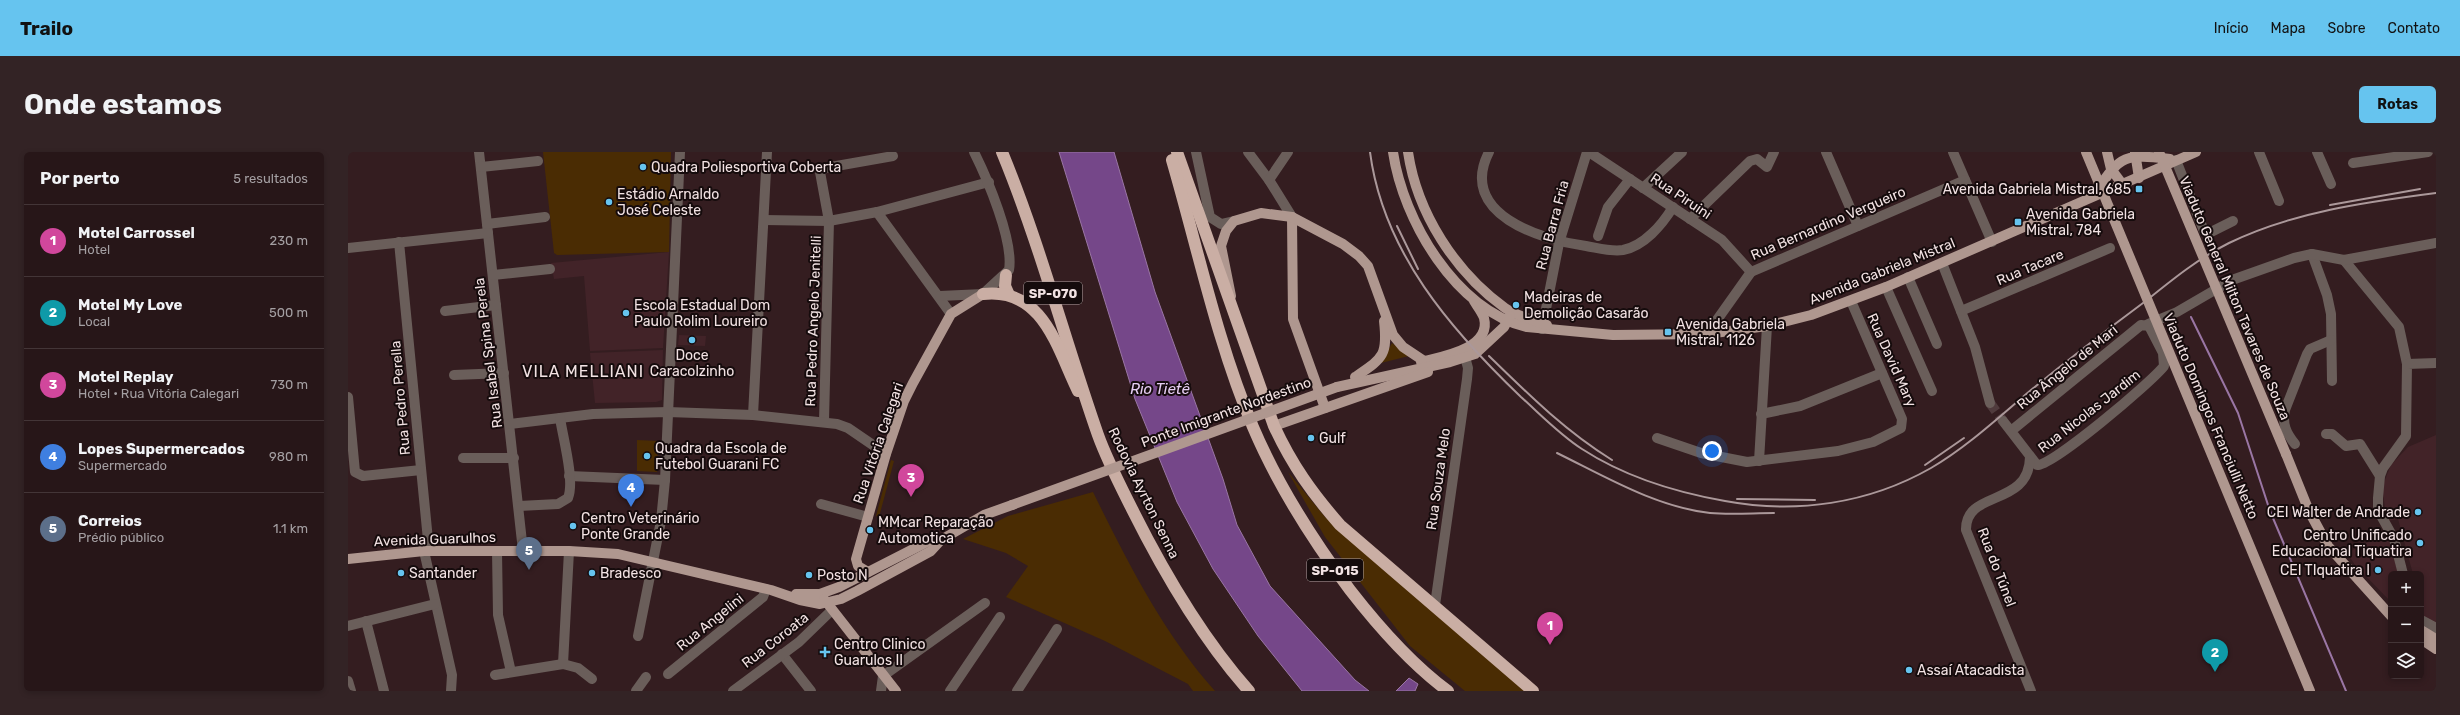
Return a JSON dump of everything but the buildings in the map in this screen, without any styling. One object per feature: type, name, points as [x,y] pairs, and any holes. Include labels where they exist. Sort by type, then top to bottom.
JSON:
[{"type":"highway","name":"Rodovia Ayrton Senna","points":[[1002,152],[1026,210],[1098,436],[1152,550],[1190,612],[1234,674],[1249,691]]},
{"type":"highway","name":"SP-015","points":[[1170,152],[1222,340],[1252,426],[1276,477],[1317,546],[1366,610],[1414,662],[1448,691]]},
{"type":"highway","points":[[1177,152],[1274,426],[1289,459],[1314,495],[1340,525],[1435,605],[1533,691]]},
{"type":"highway","points":[[1006,275],[1005,286],[1009,295]]},
{"type":"highway","points":[[983,294],[1009,295],[1030,308],[1043,320],[1052,332],[1098,436]]},
{"type":"main road","points":[[1355,377],[1464,350],[1479,337],[1484,324],[1484,317],[1472,298],[1443,267],[1426,242],[1412,214],[1398,179],[1392,152]]},
{"type":"main road","points":[[1408,152],[1412,176],[1430,217],[1451,255],[1484,291],[1510,316]]},
{"type":"main road","name":"Viaduto Domingos Franciulli Netto","points":[[2086,152],[2310,691]]},
{"type":"main road","points":[[2107,152],[2111,169],[2123,185]]},
{"type":"main road","name":"Viaduto General Milton Tavares de Souza","points":[[2159,152],[2286,454],[2308,511],[2328,546],[2388,612]]},
{"type":"main road","name":"Avenida Gabriela Mistral","points":[[1510,316],[1554,329],[1635,336],[1707,334],[1767,326],[1851,302],[2092,199],[2196,152]]},
{"type":"main road","points":[[2136,154],[2139,178]]},
{"type":"main road","name":"Avenida Gabriela Mistral","points":[[2092,199],[2111,169],[2120,161],[2136,154],[2176,160]]},
{"type":"main road","points":[[1398,179],[1406,175],[1412,176]]},
{"type":"main road","points":[[1231,302],[1231,288],[1221,246],[1222,237],[1234,222],[1261,213],[1292,217],[1343,244],[1359,256],[1368,266],[1383,312],[1398,342],[1424,361]]},
{"type":"main road","points":[[1292,217],[1293,319],[1325,408]]},
{"type":"main road","name":"Rua Vitória Calegari","points":[[868,572],[858,566],[856,559],[886,454],[904,401],[951,314],[983,294]]},
{"type":"main road","points":[[1472,298],[1510,316]]},
{"type":"main road","points":[[1337,386],[1355,377],[1380,358],[1385,351],[1386,342],[1383,312]]},
{"type":"main road","points":[[1274,426],[1424,374],[1450,362],[1476,354],[1493,339],[1510,316]]},
{"type":"main road","name":"Avenida Gabriela Mistral","points":[[1510,316],[1527,327],[1543,327]]},
{"type":"main road","points":[[1493,339],[1527,327]]},
{"type":"main road","points":[[1337,386],[1450,362]]},
{"type":"main road","name":"Ponte Imigrante Nordestino","points":[[1012,505],[1337,386]]},
{"type":"main road","name":"Avenida Guarulhos","points":[[348,559],[424,551],[569,551],[618,554],[654,561],[766,589],[811,603],[830,607],[931,551],[941,540],[984,515],[1012,505]]},
{"type":"main road","name":"Avenida Guarulhos","points":[[782,594],[820,594],[927,542],[941,540]]},
{"type":"main road","points":[[820,594],[896,691]]},
{"type":"main road","points":[[2424,632],[2436,639]]},
{"type":"main road","points":[[2424,641],[2436,649]]},
{"type":"street","name":"Rua Isabel Spina Perela","points":[[479,152],[514,458],[523,551]]},
{"type":"street","points":[[638,636],[654,561],[665,480],[680,152]]},
{"type":"street","points":[[753,415],[767,152]]},
{"type":"street","points":[[940,296],[983,294],[1006,275],[1009,270],[1010,256],[989,182],[974,152]]},
{"type":"street","points":[[1196,152],[1210,216],[1221,224],[1234,222]]},
{"type":"street","points":[[1248,152],[1269,180],[1292,217]]},
{"type":"street","points":[[1269,180],[1288,152]]},
{"type":"street","points":[[1489,152],[1482,176],[1482,186],[1497,211],[1511,222],[1559,243],[1611,250],[1630,247],[1662,225],[1673,208]]},
{"type":"street","name":"Rua Barra Fria","points":[[1543,327],[1559,243],[1588,152]]},
{"type":"street","name":"Rua Piruini","points":[[1588,152],[1722,240],[1751,272]]},
{"type":"street","points":[[1643,188],[1682,152]]},
{"type":"street","points":[[1690,219],[1750,161],[1757,160],[1767,167],[1774,152]]},
{"type":"street","points":[[1826,152],[1858,226]]},
{"type":"street","points":[[1952,152],[1992,242]]},
{"type":"street","points":[[2260,152],[2279,201]]},
{"type":"street","points":[[2317,152],[2331,184]]},
{"type":"street","points":[[2353,163],[2376,156],[2428,152]]},
{"type":"street","name":"Rua Pedro Angelo Jenitelli","points":[[824,421],[829,221],[820,172],[825,168],[893,156]]},
{"type":"street","points":[[2176,160],[2204,231],[2209,233],[2233,221]]},
{"type":"street","points":[[481,167],[538,161]]},
{"type":"street","points":[[1598,236],[1608,207],[1630,179]]},
{"type":"street","name":"Rua Bernardino Vergueiro","points":[[1707,334],[1751,272],[1965,180]]},
{"type":"street","points":[[764,220],[829,221],[877,212],[989,182]]},
{"type":"street","points":[[877,212],[940,296],[951,314]]},
{"type":"street","points":[[348,248],[488,229],[545,217]]},
{"type":"street","points":[[2312,254],[2344,260],[2435,241]]},
{"type":"street","name":"Rua Pedro Perella","points":[[399,242],[428,540],[424,551]]},
{"type":"street","name":"Rua Tacare","points":[[1961,311],[2110,248]]},
{"type":"street","points":[[2312,254],[2327,295],[2332,324],[2332,381]]},
{"type":"street","name":"Rua Ângelo de Mari","points":[[2011,431],[2143,325],[2177,312],[2232,280],[2294,258],[2312,254]]},
{"type":"street","points":[[2344,260],[2399,328],[2407,364],[2406,436],[2380,476],[2378,510],[2394,539],[2402,571]]},
{"type":"street","points":[[1942,263],[1975,347],[1990,403]]},
{"type":"street","points":[[493,275],[550,269]]},
{"type":"street","points":[[1908,277],[1937,344]]},
{"type":"street","points":[[1886,287],[1932,391]]},
{"type":"street","name":"Rua David Mary","points":[[1759,461],[1838,451],[1863,445],[1882,438],[1901,428],[1902,419],[1851,302]]},
{"type":"street","points":[[445,310],[496,305]]},
{"type":"street","name":"Rua Nicolas Jardim","points":[[2030,457],[2040,466],[2059,455],[2133,396],[2164,366],[2163,353],[2149,326],[2143,325]]},
{"type":"street","points":[[1658,438],[1701,452],[1738,461],[1759,461],[1767,326]]},
{"type":"street","points":[[2295,444],[2286,432],[2283,418],[2310,349],[2331,340]]},
{"type":"street","name":"Rua Souza Melo","points":[[1435,605],[1468,368],[1465,357]]},
{"type":"street","points":[[2407,364],[2436,363]]},
{"type":"street","points":[[454,375],[504,373]]},
{"type":"street","points":[[1761,414],[1800,406],[1882,373]]},
{"type":"street","points":[[348,397],[355,472],[363,476],[421,470]]},
{"type":"street","points":[[510,424],[619,412],[753,415],[824,421],[848,428],[886,454]]},
{"type":"street","points":[[519,506],[564,502],[570,493],[569,476],[560,418]]},
{"type":"street","points":[[2003,421],[2030,457]]},
{"type":"street","points":[[2326,434],[2332,434],[2346,446],[2360,444],[2380,476]]},
{"type":"street","name":"Rua do Túnel","points":[[2030,457],[2026,478],[2019,486],[1976,507],[1966,520],[1966,530],[2031,691]]},
{"type":"street","points":[[463,458],[514,458]]},
{"type":"street","points":[[569,476],[665,480]]},
{"type":"street","points":[[821,504],[868,517]]},
{"type":"street","points":[[424,551],[434,604],[452,675],[451,691]]},
{"type":"street","points":[[496,551],[498,616],[511,672]]},
{"type":"street","points":[[563,664],[569,551]]},
{"type":"street","name":"Rua Angelini","points":[[668,674],[763,597],[766,589]]},
{"type":"street","points":[[881,691],[883,676],[985,603]]},
{"type":"street","points":[[348,626],[434,604]]},
{"type":"street","name":"Rua Coroata","points":[[733,691],[813,630],[830,607]]},
{"type":"street","points":[[950,691],[1000,617]]},
{"type":"street","points":[[366,621],[384,691]]},
{"type":"street","points":[[2424,622],[2436,628]]},
{"type":"street","points":[[1017,691],[1057,629]]},
{"type":"street","points":[[782,654],[810,691]]},
{"type":"street","points":[[495,675],[563,664],[578,668],[592,679]]},
{"type":"street","points":[[636,691],[646,677]]},
{"type":"street","points":[[348,681],[351,691]]},
{"type":"shaded area","name":"Estádio Arnaldo José Celeste","points":[[543,152],[671,152],[669,252],[557,255],[554,253]]},
{"type":"shaded area","name":"Escola Estadual Dom Paulo Rolim Loureiro","points":[[669,252],[663,348],[590,351],[584,276],[554,279],[551,263]]},
{"type":"shaded area","name":"Doce Caracolzinho","points":[[679,335],[706,336],[705,346],[678,345]]},
{"type":"shaded area","points":[[1392,343],[1409,356],[1381,363]]},
{"type":"shaded area","points":[[663,350],[662,400],[656,402],[595,403],[590,353]]},
{"type":"shaded area","name":"Centro Unificado Educacional Tiquatira","points":[[2436,435],[2436,625],[2424,618],[2424,571],[2412,571],[2398,519],[2387,521],[2382,487],[2391,465],[2408,447]]},
{"type":"shaded area","name":"Quadra da Escola de Futebol Guarani FC","points":[[637,440],[658,441],[657,472],[637,471]]},
{"type":"shaded area","points":[[891,460],[894,461],[879,517],[876,516]]},
{"type":"shaded area","points":[[1288,472],[1325,517],[1525,691],[1465,691],[1410,646],[1325,537]]},
{"type":"shaded area","points":[[1093,492],[1147,596],[1196,669],[1215,691],[1193,691],[1188,684],[1105,641],[1006,597],[1028,566],[1006,553],[963,539],[1008,516]]},
{"type":"shaded area","name":"CEI TIquatira I","points":[[2387,532],[2397,571],[2388,571],[2388,599],[2355,565],[2347,553]]},
{"type":"water","name":"Rio Tietê","points":[[1059,152],[1114,152],[1155,292],[1223,479],[1237,525],[1270,586],[1355,680],[1369,691],[1302,691],[1258,636],[1213,569],[1177,502],[1135,399]]},
{"type":"water","points":[[1409,678],[1418,684],[1415,691],[1396,691]]},
{"type":"waterway","points":[[2191,317],[2238,413],[2270,511],[2346,691]]},
{"type":"tunnel","points":[[1990,403],[2003,421]]},
{"type":"railway","points":[[1370,152],[1377,188],[1389,223],[1405,256],[1424,287],[1470,345],[1521,397],[1558,431],[1582,449],[1615,468],[1650,482],[1687,493],[1752,505],[1805,506],[1831,503],[1857,498],[1907,480],[1931,468],[1957,451],[2031,390],[2176,277],[2207,255],[2229,243],[2253,232],[2304,216],[2383,200],[2436,193]]},
{"type":"railway","points":[[2330,205],[2420,189]]},
{"type":"railway","points":[[1397,226],[1418,269]]},
{"type":"railway","points":[[1489,356],[1533,398],[1578,437],[1612,460]]},
{"type":"railway","points":[[1925,465],[1964,438]]},
{"type":"railway","points":[[1557,453],[1632,490],[1651,498],[1690,510],[1734,514],[1774,513]]},
{"type":"railway","points":[[1737,499],[1815,500]]},
{"type":"place","name":"Quadra Poliesportiva Coberta","points":[[643,167]]},
{"type":"place","name":"Avenida Gabriela Mistral, 685","points":[[2139,189]]},
{"type":"place","name":"Estádio Arnaldo José Celeste","points":[[609,202]]},
{"type":"place","name":"Avenida Gabriela Mistral, 784","points":[[2018,222]]},
{"type":"place","name":"Madeiras de Demolição Casarão","points":[[1516,305]]},
{"type":"place","name":"Escola Estadual Dom Paulo Rolim Loureiro","points":[[626,313]]},
{"type":"place","name":"Avenida Gabriela Mistral, 1126","points":[[1668,332]]},
{"type":"place","name":"Doce Caracolzinho","points":[[692,340]]},
{"type":"place","name":"Gulf","points":[[1311,438]]},
{"type":"place","name":"Quadra da Escola de Futebol Guarani FC","points":[[647,456]]},
{"type":"place","name":"Motel Replay","points":[[911,497]]},
{"type":"place","name":"Lopes Supermercados","points":[[631,507]]},
{"type":"place","name":"CEI Walter de Andrade","points":[[2418,512]]},
{"type":"place","name":"Centro Veterinário Ponte Grande","points":[[573,526]]},
{"type":"place","name":"MMcar Reparação Automotica","points":[[870,530]]},
{"type":"place","name":"Centro Unificado Educacional Tiquatira","points":[[2420,543]]},
{"type":"place","name":"Correios","points":[[529,570]]},
{"type":"place","name":"CEI TIquatira I","points":[[2378,570]]},
{"type":"place","name":"Santander","points":[[401,573]]},
{"type":"place","name":"Bradesco","points":[[592,573]]},
{"type":"place","name":"Posto N","points":[[809,575]]},
{"type":"place","name":"Motel Carrossel","points":[[1550,645]]},
{"type":"place","name":"Centro Clinico Guarulos II","points":[[825,652]]},
{"type":"place","name":"Assaí Atacadista","points":[[1909,670]]},
{"type":"place","name":"Motel My Love","points":[[2215,672]]},
{"type":"district","name":"VILA MELLIANI","points":[[583,371]]}]
